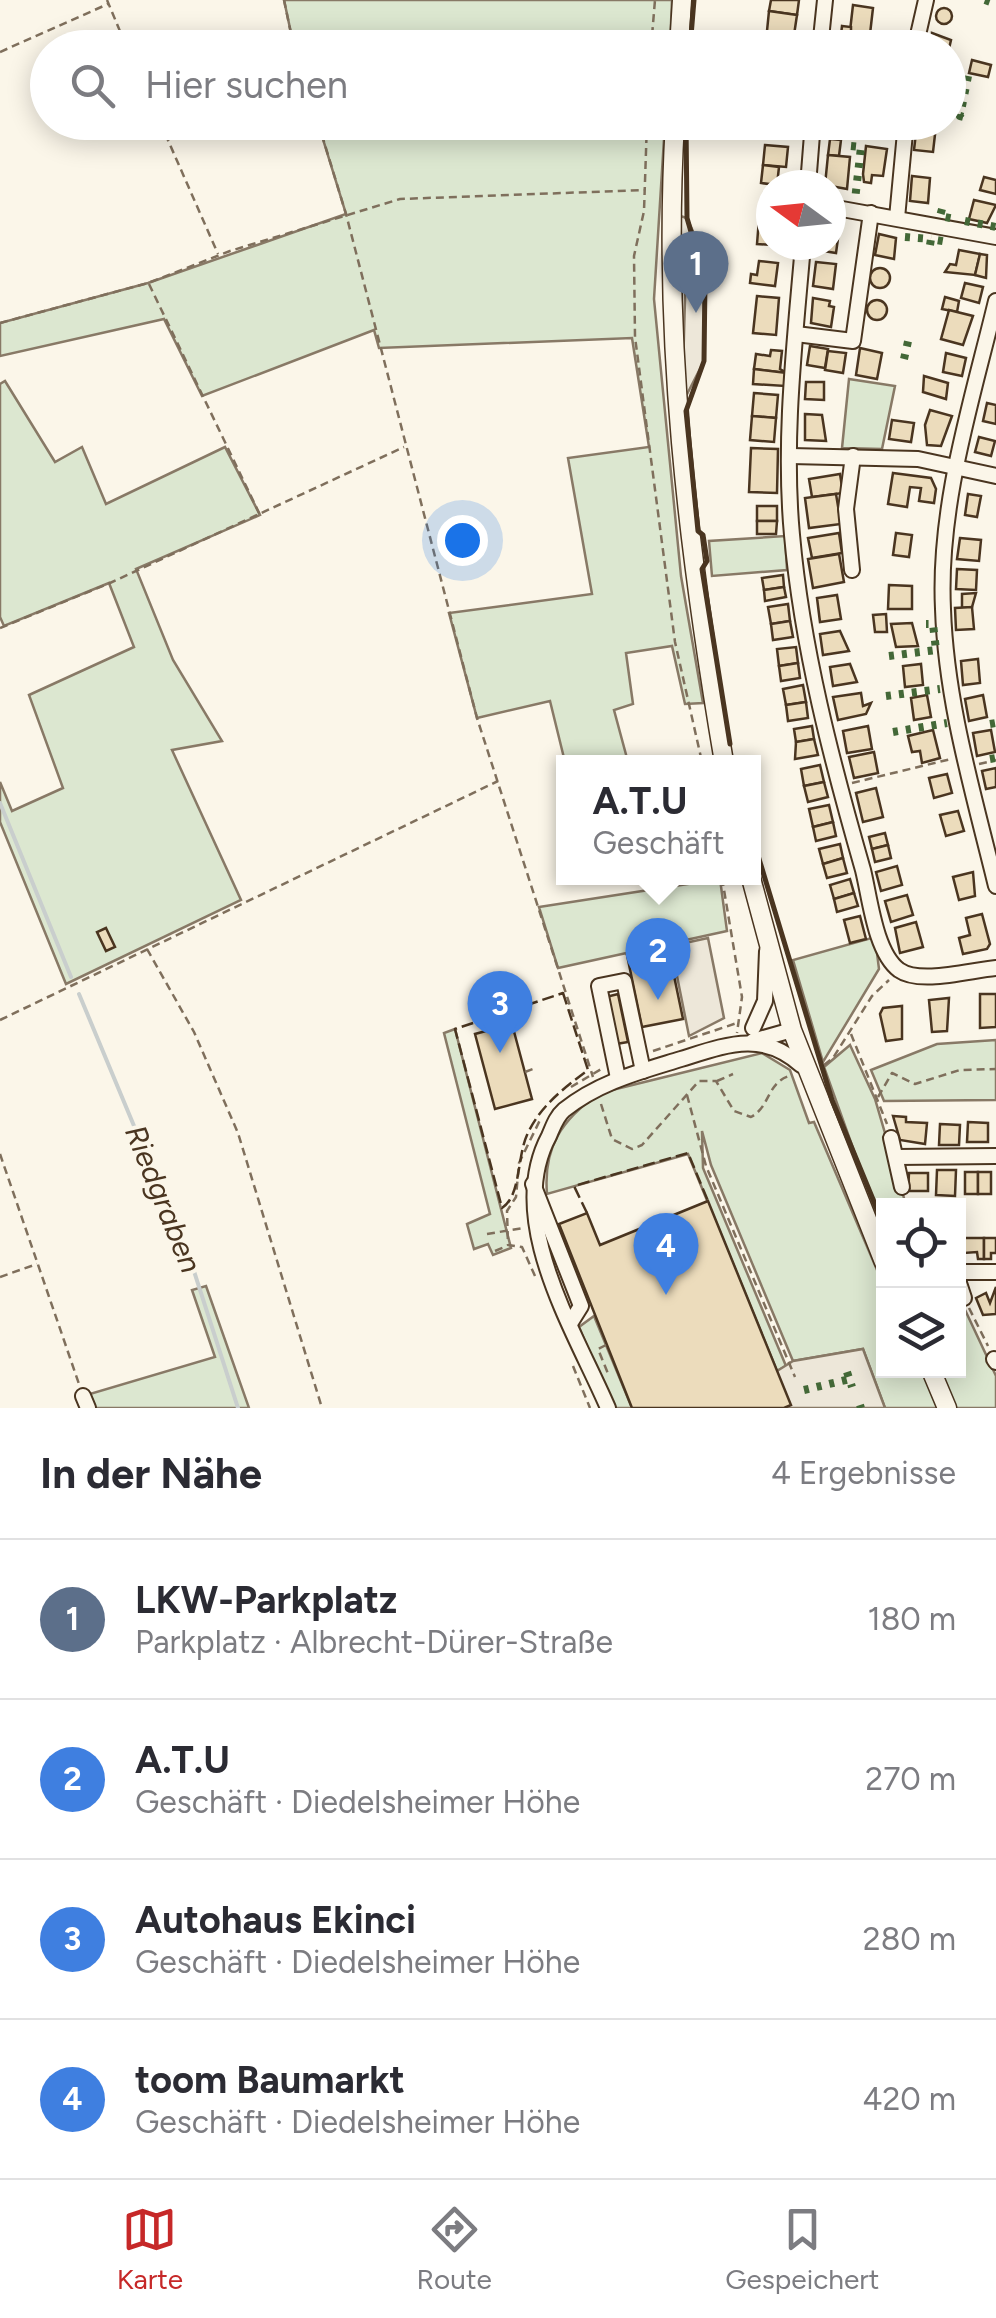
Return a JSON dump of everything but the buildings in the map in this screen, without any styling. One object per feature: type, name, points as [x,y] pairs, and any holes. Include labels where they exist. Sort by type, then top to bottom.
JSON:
[{"type":"main road","points":[[680,30],[682,0]]},
{"type":"main road","points":[[674,140],[675,400],[690,555],[723,755]]},
{"type":"main road","points":[[752,885],[805,1069],[876,1242]]},
{"type":"main road","points":[[934,1378],[947,1408]]},
{"type":"street","points":[[822,30],[824,0]]},
{"type":"street","points":[[919,30],[926,0]]},
{"type":"street","points":[[809,170],[812,140]]},
{"type":"street","points":[[897,218],[904,140]]},
{"type":"street","points":[[846,209],[996,237]]},
{"type":"street","points":[[796,334],[854,342],[870,213]]},
{"type":"street","points":[[802,260],[791,456],[796,570],[840,786],[879,929],[892,964],[907,974],[996,968]]},
{"type":"street","points":[[996,301],[956,464],[942,607],[961,762],[996,886]]},
{"type":"street","points":[[791,456],[853,456],[956,464],[996,476]]},
{"type":"street","points":[[852,570],[846,510],[853,456]]},
{"type":"street","points":[[748,1037],[765,1001],[768,947]]},
{"type":"street","points":[[617,1071],[599,986],[624,981],[641,1063]]},
{"type":"street","points":[[607,1027],[633,1023]]},
{"type":"street","points":[[607,1027],[633,1023]]},
{"type":"street","points":[[608,1408],[534,1227],[533,1184],[540,1153],[560,1113],[617,1071],[791,1025]]},
{"type":"street","points":[[748,1037],[784,1051],[805,1069]]},
{"type":"street","points":[[891,1138],[902,1187]]},
{"type":"street","points":[[897,1157],[996,1156]]},
{"type":"street","points":[[533,1184],[580,1306],[572,1322]]},
{"type":"street","points":[[966,1272],[996,1272]]},
{"type":"path","points":[[284,0],[290,30]]},
{"type":"path","points":[[652,30],[655,0]]},
{"type":"path","points":[[47,30],[107,2],[119,30]]},
{"type":"path","points":[[0,52],[30,38]]},
{"type":"path","points":[[168,140],[218,256]]},
{"type":"path","points":[[323,140],[346,214],[404,447],[498,780],[592,1072],[617,1071]]},
{"type":"path","points":[[646,140],[645,190],[634,256],[636,337],[676,642],[700,755]]},
{"type":"path","points":[[0,322],[148,283],[218,256],[400,198],[645,190]]},
{"type":"path","points":[[148,283],[260,515]]},
{"type":"path","points":[[0,628],[260,515],[404,447]]},
{"type":"path","points":[[840,786],[961,762],[996,760]]},
{"type":"path","points":[[0,1020],[498,780]]},
{"type":"path","points":[[641,1063],[736,1022],[743,1010],[723,885]]},
{"type":"path","points":[[148,949],[194,1032],[238,1133],[322,1408]]},
{"type":"path","points":[[716,1081],[734,1111],[751,1117],[760,1112],[772,1086],[805,1069],[850,1032],[872,996],[907,974]]},
{"type":"path","points":[[850,1032],[891,1138]]},
{"type":"path","points":[[525,1072],[533,1069]]},
{"type":"path","points":[[878,1097],[892,1073],[915,1084],[960,1070],[996,1069]]},
{"type":"path","points":[[596,1087],[612,1139],[632,1149],[642,1145],[698,1080],[716,1081],[733,1074]]},
{"type":"path","points":[[686,1092],[706,1166],[795,1377]]},
{"type":"path","points":[[0,1154],[85,1402]]},
{"type":"path","points":[[486,1234],[534,1227]]},
{"type":"path","points":[[495,1251],[508,1246]]},
{"type":"path","points":[[0,1277],[38,1264]]},
{"type":"path","points":[[966,1302],[995,1360]]},
{"type":"path","points":[[606,1346],[598,1349],[614,1389]]},
{"type":"green space","points":[[284,0],[672,0],[671,30],[290,30]]},
{"type":"green space","points":[[323,140],[664,140],[654,299],[681,576],[703,703],[685,704],[672,646],[626,653],[633,704],[614,710],[626,755],[563,755],[550,701],[477,718],[449,613],[592,594],[568,458],[649,447],[632,338],[379,348],[374,330],[202,396],[164,319],[0,356],[0,323],[148,283],[346,214]]},
{"type":"green space","points":[[849,379],[895,386],[882,449],[842,448]]},
{"type":"green space","points":[[5,381],[55,462],[82,447],[106,504],[225,447],[260,515],[136,569],[173,660],[222,741],[172,750],[241,900],[66,984],[0,822],[0,782],[12,811],[63,788],[29,695],[134,647],[109,583],[4,626],[0,617],[0,384]]},
{"type":"green space","points":[[785,536],[787,570],[712,576],[709,541]]},
{"type":"green space","points":[[681,885],[721,885],[727,931],[558,968],[539,907]]},
{"type":"green space","points":[[875,937],[879,969],[823,1062],[793,960]]},
{"type":"green space","points":[[455,1029],[511,1248],[493,1255],[488,1244],[474,1249],[467,1224],[490,1214],[444,1033]]},
{"type":"green space","points":[[996,1040],[996,1100],[884,1101],[871,1070],[937,1044]]},
{"type":"green space","points":[[850,1045],[875,1099],[904,1198],[876,1198],[876,1212],[824,1067]]},
{"type":"green space","points":[[762,1053],[790,1070],[809,1123],[814,1122],[876,1268],[876,1378],[926,1378],[939,1408],[885,1408],[863,1349],[793,1361],[711,1165],[702,1131],[703,1168],[786,1366],[777,1371],[688,1154],[547,1194],[548,1162],[558,1136],[575,1113],[600,1093]]},
{"type":"green space","points":[[206,1286],[249,1408],[88,1408],[83,1396],[215,1357],[192,1290]]},
{"type":"green space","points":[[966,1312],[996,1376],[996,1408],[955,1408],[943,1378],[966,1378]]},
{"type":"green space","points":[[594,1316],[632,1408],[613,1408],[579,1327]]},
{"type":"shaded area","points":[[677,215],[687,218],[695,236],[705,280],[704,361],[682,404],[686,265],[682,249],[677,249]]},
{"type":"shaded area","points":[[708,938],[724,1018],[689,1036],[671,946]]},
{"type":"shaded area","points":[[863,1349],[885,1408],[784,1408],[777,1371],[793,1361]]},
{"type":"waterway","name":"Riedgraben","points":[[0,803],[71,977]]},
{"type":"waterway","name":"Riedgraben","points":[[79,994],[192,1265],[238,1408]]},
{"type":"hedge","points":[[985,0],[996,4]]},
{"type":"hedge","points":[[966,86],[968,76]]},
{"type":"hedge","points":[[851,146],[861,147],[855,200]]},
{"type":"hedge","points":[[942,209],[940,216],[955,219]]},
{"type":"hedge","points":[[965,221],[996,227]]},
{"type":"hedge","points":[[905,237],[931,239]]},
{"type":"hedge","points":[[930,245],[931,239],[948,242]]},
{"type":"hedge","points":[[904,359],[909,337]]},
{"type":"hedge","points":[[889,656],[936,650],[933,624],[926,624]]},
{"type":"hedge","points":[[886,696],[940,689]]},
{"type":"hedge","points":[[893,732],[947,723]]},
{"type":"hedge","points":[[990,724],[996,723]]},
{"type":"hedge","points":[[990,759],[996,758]]},
{"type":"hedge","points":[[847,1372],[852,1387]]},
{"type":"hedge","points":[[804,1390],[850,1379]]},
{"type":"fence","points":[[563,993],[588,1070],[553,1098],[532,1125],[513,1195],[502,1208],[455,1029],[563,993]]},
{"type":"fence","points":[[587,1213],[574,1186],[688,1153],[708,1201]]},
{"type":"wall","points":[[692,30],[694,0]]},
{"type":"wall","points":[[686,140],[687,218],[705,280],[704,361],[686,411],[698,531],[703,535],[707,561],[702,569],[730,744]]},
{"type":"wall","points":[[761,865],[832,1100],[876,1207]]},
{"type":"place","name":"LKW-Parkplatz","points":[[696,313]]},
{"type":"place","name":"A.T.U","points":[[658,1000]]},
{"type":"place","name":"Autohaus Ekinci","points":[[500,1053]]},
{"type":"place","name":"toom Baumarkt","points":[[666,1295]]}]
